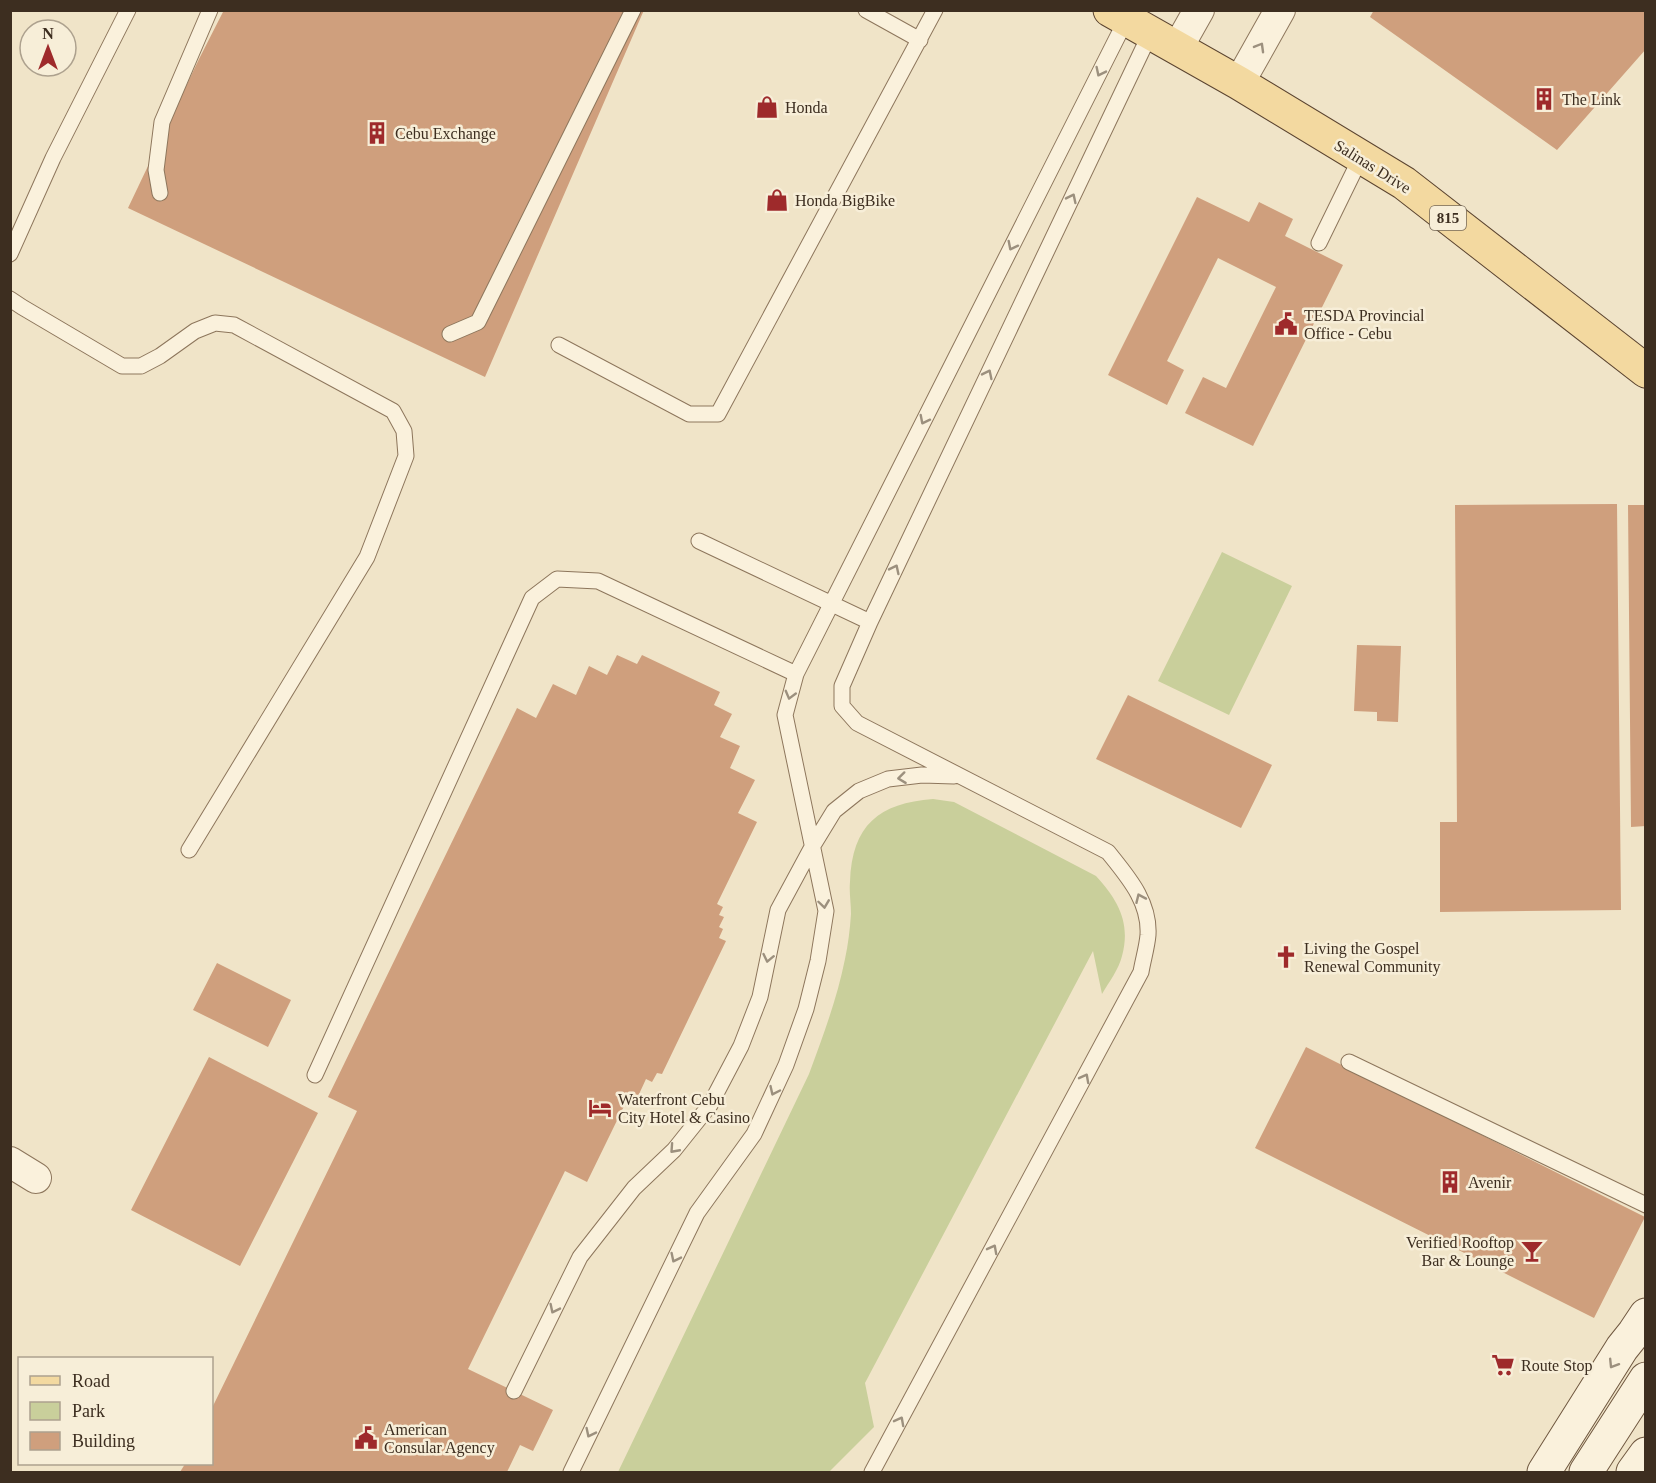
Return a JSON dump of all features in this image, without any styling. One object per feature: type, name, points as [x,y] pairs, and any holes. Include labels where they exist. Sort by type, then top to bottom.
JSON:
[{"type":"main road","name":"Salinas Drive","points":[[1141,28],[1239,83],[1404,183],[1646,371]]},
{"type":"main road","points":[[1544,1473],[1622,1348],[1646,1315]]},
{"type":"main road","points":[[1586,1473],[1646,1379]]},
{"type":"main road","points":[[1633,1473],[1646,1454]]},
{"type":"street","points":[[1141,28],[1199,10]]},
{"type":"street","points":[[1239,83],[1280,10]]},
{"type":"street","points":[[10,1162],[36,1178]]},
{"type":"lane","points":[[10,254],[53,158],[128,10]]},
{"type":"lane","points":[[160,193],[156,170],[162,122],[210,10]]},
{"type":"lane","points":[[450,334],[477,322],[633,10]]},
{"type":"lane","points":[[866,10],[920,40]]},
{"type":"lane","points":[[559,345],[689,414],[718,414],[935,10]]},
{"type":"lane","points":[[571,1473],[697,1213],[754,1134],[786,1065],[806,1009],[818,961],[826,911],[785,715],[796,674],[1141,28]]},
{"type":"lane","points":[[873,1473],[1141,972],[1148,933],[1145,909],[1134,883],[1108,852],[857,723],[842,706],[842,686],[1141,28]]},
{"type":"lane","points":[[1319,243],[1361,158]]},
{"type":"lane","points":[[10,298],[22,308],[122,366],[141,366],[160,356],[195,330],[215,323],[234,325],[393,411],[404,431],[406,456],[368,557],[189,850]]},
{"type":"lane","points":[[699,541],[870,622]]},
{"type":"lane","points":[[315,1075],[532,598],[557,579],[598,581],[796,674]]},
{"type":"lane","points":[[514,1391],[580,1257],[634,1188],[674,1150],[710,1105],[741,1046],[760,997],[778,910],[834,812],[859,791],[888,779],[922,775],[960,776]]},
{"type":"lane","points":[[1349,1062],[1646,1205]]},
{"type":"green space","points":[[1222,552],[1292,586],[1229,715],[1158,681]]},
{"type":"green space","points":[[933,799],[954,802],[1096,876],[1111,894],[1124,923],[1124,944],[1119,966],[1102,994],[1093,951],[865,1383],[874,1427],[829,1472],[618,1472],[809,1074],[842,974],[849,937],[850,886],[856,846],[872,821],[884,812],[914,801]]},
{"type":"building","name":"Cebu Exchange","points":[[224,10],[644,10],[485,377],[128,208]]},
{"type":"building","name":"The Link","points":[[1374,10],[1646,10],[1646,49],[1557,150],[1370,17]]},
{"type":"building","name":"TESDA Provincial Office - Cebu","points":[[1197,197],[1249,222],[1259,202],[1293,219],[1285,236],[1343,265],[1253,446],[1185,413],[1203,377],[1226,388],[1276,287],[1218,258],[1167,361],[1184,370],[1167,405],[1108,375]]},
{"type":"building","points":[[1617,504],[1621,910],[1440,912],[1440,822],[1457,822],[1455,505]]},
{"type":"building","points":[[1628,505],[1646,505],[1646,826],[1631,827]]},
{"type":"building","points":[[1357,645],[1401,646],[1398,722],[1377,721],[1377,712],[1354,711]]},
{"type":"building","name":"Waterfront Cebu City Hotel & Casino","points":[[617,655],[637,664],[642,655],[720,692],[714,705],[732,714],[720,737],[740,746],[730,768],[755,780],[738,813],[757,822],[717,904],[723,907],[719,915],[724,917],[719,927],[723,929],[719,938],[726,941],[662,1074],[657,1073],[652,1082],[646,1079],[634,1105],[626,1102],[587,1182],[565,1171],[468,1369],[553,1410],[533,1451],[520,1445],[507,1472],[180,1472],[184,1465],[213,1465],[213,1406],[357,1111],[328,1097],[517,708],[536,718],[553,684],[576,695],[589,666],[607,675]]},
{"type":"building","points":[[1128,695],[1272,765],[1241,828],[1096,759]]},
{"type":"building","points":[[217,963],[291,1000],[268,1047],[193,1010]]},
{"type":"building","name":"Avenir","points":[[1306,1047],[1645,1217],[1594,1318],[1255,1148]]},
{"type":"building","points":[[209,1057],[318,1113],[240,1266],[131,1210]]},
{"type":"place","name":"The Link","points":[[1544,99]]},
{"type":"place","name":"Honda","points":[[767,107]]},
{"type":"place","name":"Cebu Exchange","points":[[377,133]]},
{"type":"place","name":"Honda BigBike","points":[[777,200]]},
{"type":"place","name":"TESDA Provincial Office - Cebu","points":[[1286,324]]},
{"type":"place","name":"Living the Gospel Renewal Community","points":[[1286,957]]},
{"type":"place","name":"Waterfront Cebu City Hotel & Casino","points":[[600,1108]]},
{"type":"place","name":"Avenir","points":[[1450,1182]]},
{"type":"place","name":"Verified Rooftop Bar & Lounge","points":[[1532,1251]]},
{"type":"place","name":"Route Stop","points":[[1503,1365]]},
{"type":"place","name":"American Consular Agency","points":[[366,1438]]}]
